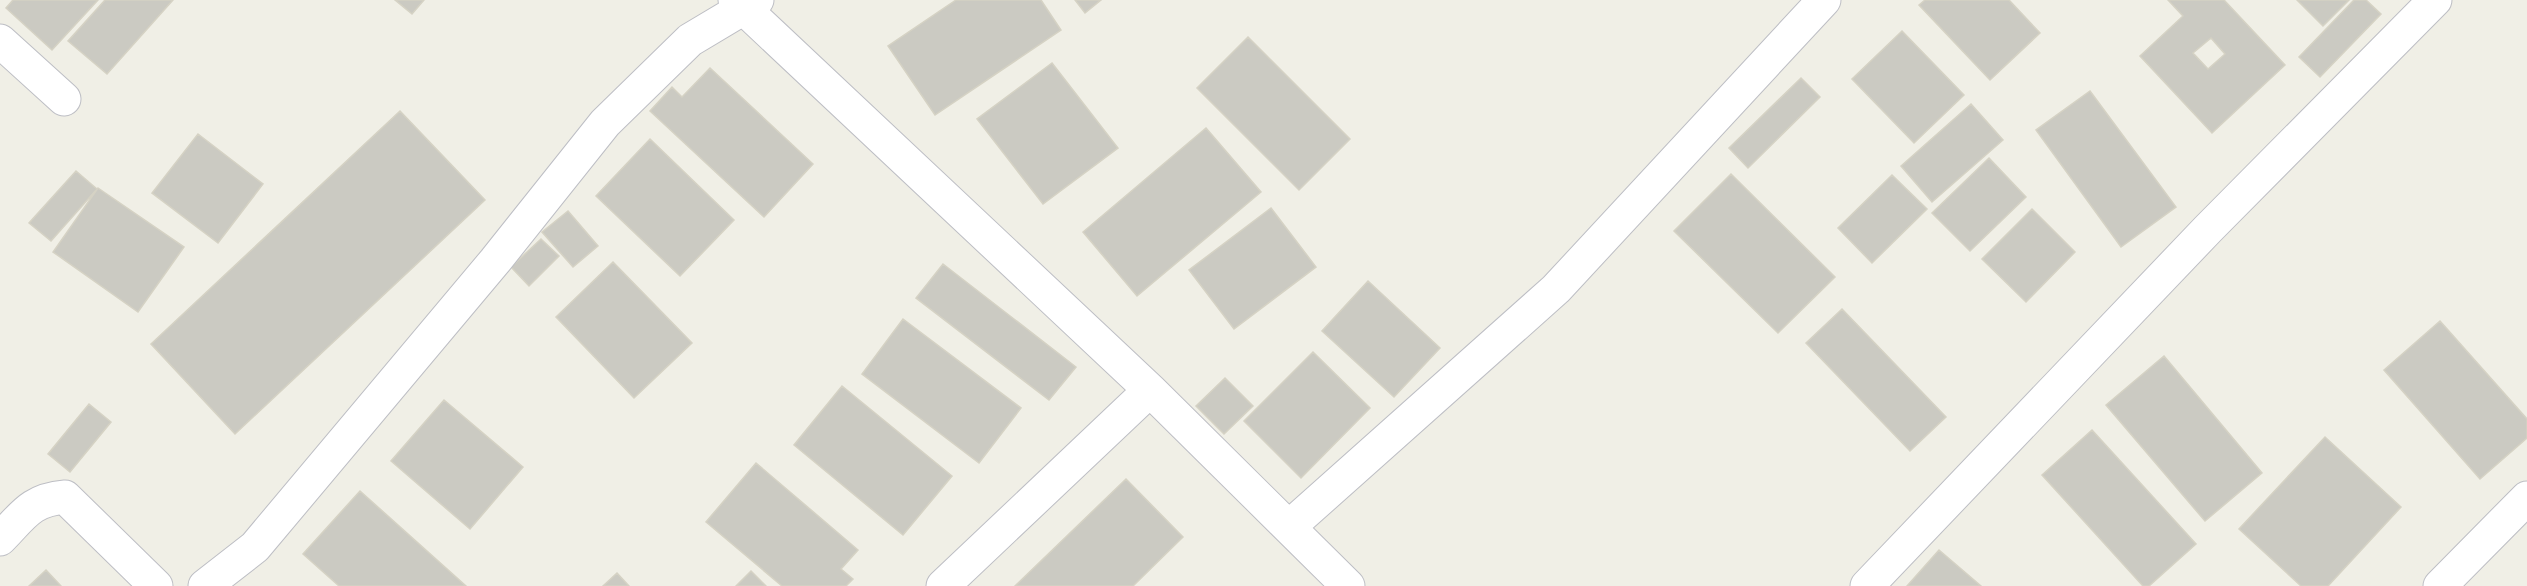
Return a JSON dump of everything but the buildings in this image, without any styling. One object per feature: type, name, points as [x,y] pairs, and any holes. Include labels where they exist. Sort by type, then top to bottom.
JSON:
[{"type":"street","points":[[1289,527],[1556,289],[1824,0]]},
{"type":"street","points":[[1867,586],[2208,229],[2435,0]]},
{"type":"street","points":[[205,586],[255,547],[495,261],[605,123],[690,40],[746,3],[1150,390],[1348,586]]},
{"type":"street","points":[[0,41],[64,99]]},
{"type":"street","points":[[944,586],[1150,390]]},
{"type":"street","points":[[0,539],[34,504],[49,498],[65,497],[156,586]]},
{"type":"street","points":[[2440,586],[2527,498]]}]
